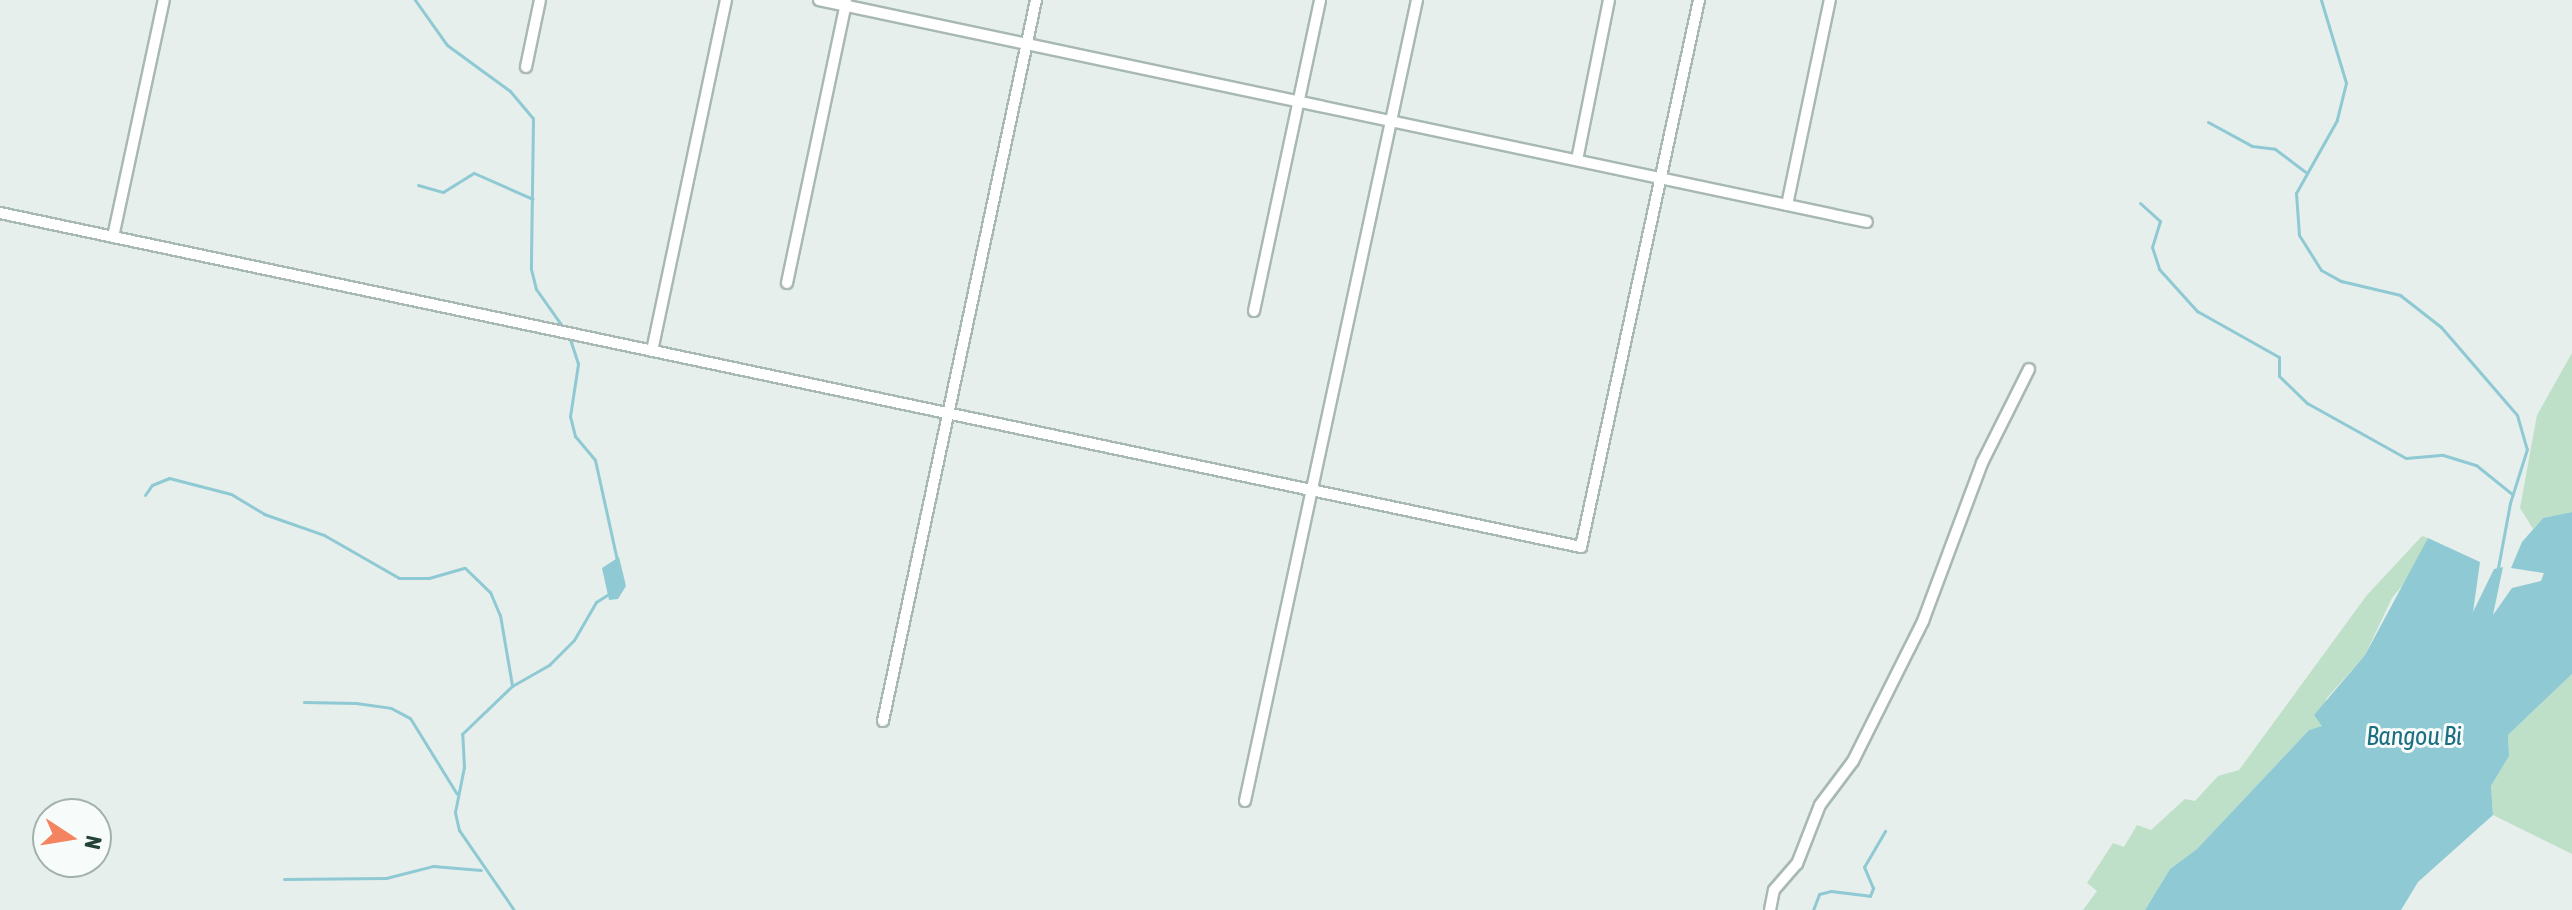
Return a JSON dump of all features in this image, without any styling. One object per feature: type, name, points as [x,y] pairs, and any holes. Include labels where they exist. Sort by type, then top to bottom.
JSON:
[{"type":"street","points":[[113,237],[164,0]]},
{"type":"street","points":[[526,67],[540,0]]},
{"type":"street","points":[[652,351],[726,0]]},
{"type":"street","points":[[819,0],[846,3],[1867,222]]},
{"type":"street","points":[[883,721],[1036,0]]},
{"type":"street","points":[[1254,311],[1320,0]]},
{"type":"street","points":[[1245,801],[1417,0]]},
{"type":"street","points":[[1577,160],[1609,0]]},
{"type":"street","points":[[0,213],[1581,547],[1699,0]]},
{"type":"street","points":[[1787,205],[1830,0]]},
{"type":"street","points":[[787,283],[846,3]]},
{"type":"street","points":[[1770,910],[1774,890],[1797,864],[1820,805],[1853,761],[1923,621],[1982,463],[2029,369]]},
{"type":"green space","points":[[2572,353],[2572,512],[2543,518],[2533,529],[2520,508],[2537,415]]},
{"type":"green space","points":[[2422,536],[2428,538],[2411,575],[2392,598],[2365,655],[2326,699],[2323,726],[2309,730],[2197,849],[2170,869],[2145,910],[2083,910],[2097,891],[2087,883],[2113,843],[2124,847],[2137,825],[2151,830],[2185,799],[2195,801],[2218,776],[2239,770],[2367,595]]},
{"type":"green space","points":[[2572,674],[2572,854],[2493,815],[2491,786],[2509,756],[2508,735]]},
{"type":"water","name":"Bangou Bi","points":[[2572,512],[2572,674],[2508,735],[2509,756],[2491,786],[2493,815],[2418,882],[2401,910],[2145,910],[2170,869],[2197,849],[2309,730],[2322,726],[2314,715],[2365,655],[2428,538],[2480,562],[2473,612],[2494,569],[2503,567],[2493,615],[2512,588],[2541,581],[2544,573],[2511,568],[2522,542],[2543,518]]},
{"type":"water","points":[[619,557],[626,586],[618,599],[609,600],[602,568]]},
{"type":"waterway","points":[[415,0],[447,45],[510,91],[533,118],[531,269],[536,289],[565,330]]},
{"type":"waterway","points":[[2321,0],[2346,83],[2337,120],[2296,193],[2299,235],[2321,270],[2341,281],[2400,295],[2441,327],[2517,415],[2527,449],[2510,503],[2498,568]]},
{"type":"waterway","points":[[2208,122],[2252,146],[2275,149],[2305,172]]},
{"type":"waterway","points":[[418,185],[443,192],[474,173],[533,199]]},
{"type":"waterway","points":[[2140,203],[2160,221],[2152,247],[2159,269],[2197,311],[2279,357],[2279,376],[2307,403],[2406,458],[2443,455],[2476,465],[2512,494]]},
{"type":"waterway","points":[[569,336],[578,364],[570,416],[575,436],[595,460],[617,560]]},
{"type":"waterway","points":[[145,495],[152,485],[169,478],[231,494],[264,514],[324,535],[399,578],[429,578],[465,568],[490,592],[500,615],[512,685]]},
{"type":"waterway","points":[[514,910],[459,830],[455,812],[464,767],[462,734],[512,686],[549,665],[574,640],[596,602],[609,594]]},
{"type":"waterway","points":[[304,702],[356,703],[391,708],[410,718],[457,794]]},
{"type":"waterway","points":[[1813,910],[1819,894],[1831,891],[1870,896],[1873,888],[1864,867],[1885,831]]},
{"type":"waterway","points":[[284,879],[386,878],[433,866],[481,870]]}]
